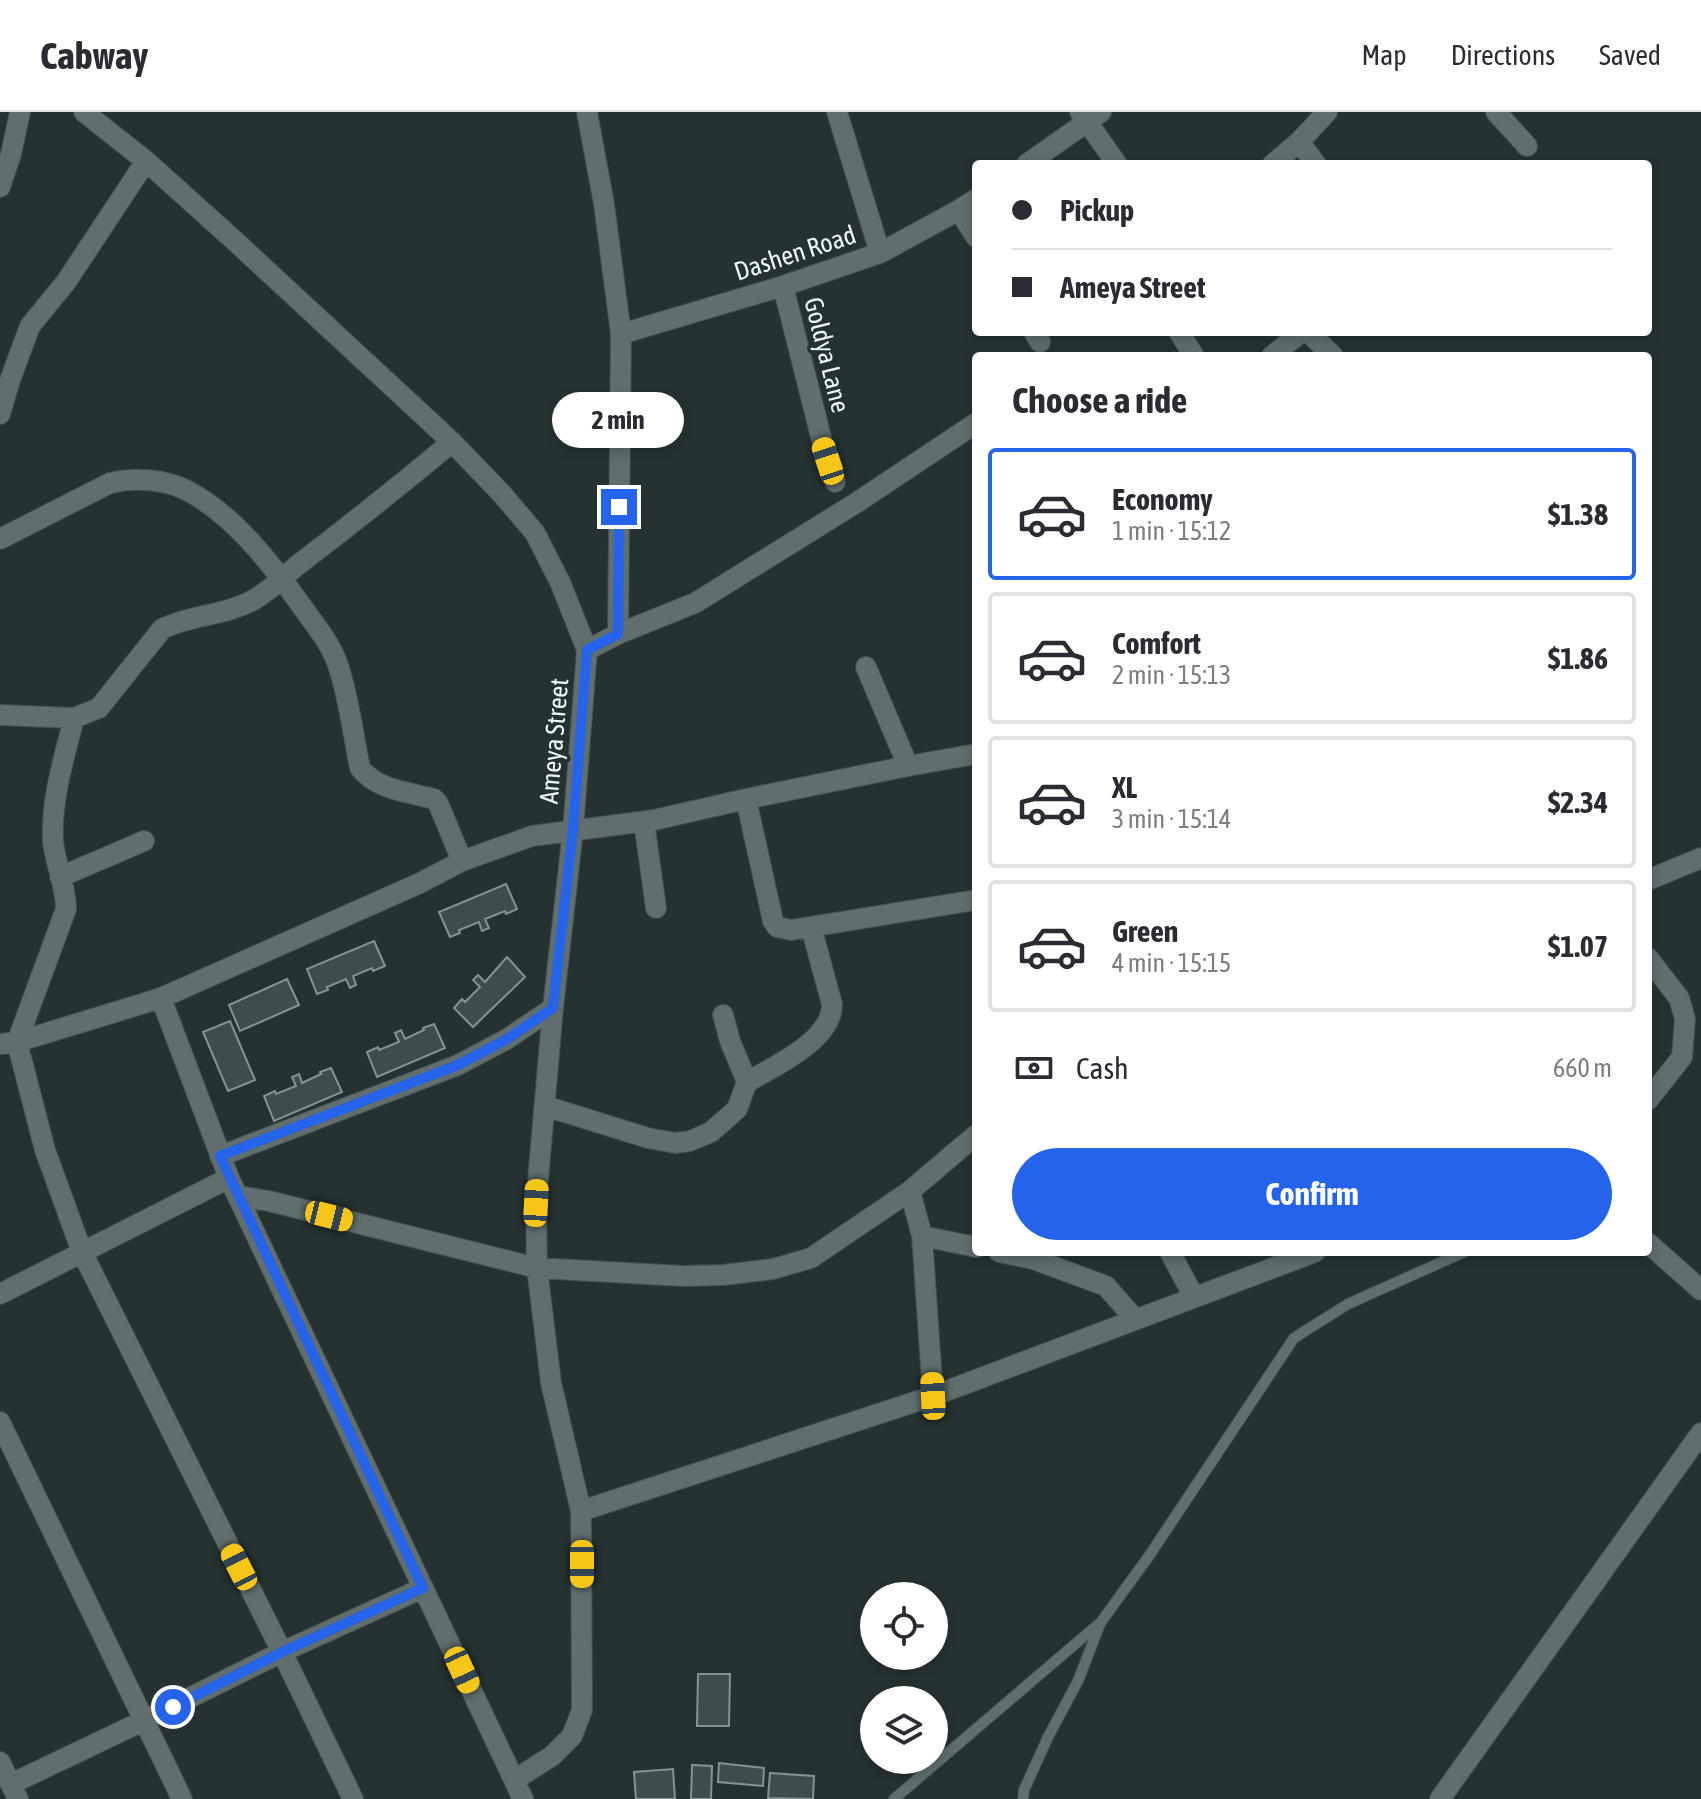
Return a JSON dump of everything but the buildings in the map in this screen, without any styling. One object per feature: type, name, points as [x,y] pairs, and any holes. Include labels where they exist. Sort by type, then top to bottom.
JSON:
[{"type":"street","points":[[0,187],[20,112]]},
{"type":"street","points":[[84,112],[146,161],[452,442],[502,494],[535,533],[560,582],[587,650]]},
{"type":"street","points":[[587,112],[604,204],[621,334],[618,634]]},
{"type":"street","points":[[837,112],[880,253]]},
{"type":"street","points":[[1278,160],[1327,112]]},
{"type":"street","points":[[1496,112],[1527,146]]},
{"type":"street","points":[[1032,160],[1089,116],[1115,160]]},
{"type":"street","points":[[1299,142],[1313,160]]},
{"type":"street","points":[[0,414],[30,326],[66,282],[146,161]]},
{"type":"street","name":"Dashen Road","points":[[621,334],[783,286],[880,253],[968,204]]},
{"type":"street","name":"Goldya Lane","points":[[783,286],[835,482]]},
{"type":"street","points":[[1277,352],[1296,336]]},
{"type":"street","points":[[1312,336],[1329,352]]},
{"type":"street","name":"Ameya Street","points":[[9,1043],[161,998],[420,883],[462,861],[532,836],[573,830],[587,650],[695,603],[856,503],[972,426]]},
{"type":"street","points":[[0,715],[74,718],[99,708],[162,629],[189,618],[225,612],[253,600],[452,442]]},
{"type":"street","points":[[0,539],[110,483],[122,480],[158,481],[185,489],[212,505],[270,563],[323,635],[338,663],[360,768],[380,785],[434,799],[462,861]]},
{"type":"street","points":[[866,667],[908,766]]},
{"type":"street","points":[[74,718],[53,808],[53,845],[66,895],[66,909],[9,1043],[82,1252],[353,1799]]},
{"type":"street","points":[[514,1780],[552,1756],[572,1736],[582,1710],[581,1511],[551,1383],[537,1268],[536,1203],[573,830],[644,822],[972,755]]},
{"type":"street","points":[[746,799],[773,921],[777,927],[791,930],[972,901]]},
{"type":"street","points":[[644,822],[656,908]]},
{"type":"street","points":[[60,877],[144,841]]},
{"type":"street","points":[[1652,878],[1701,858]]},
{"type":"street","points":[[545,1106],[648,1138],[675,1143],[690,1141],[711,1132],[737,1109],[747,1082],[791,1057],[823,1031],[832,1014],[811,927]]},
{"type":"street","points":[[1652,963],[1679,998],[1685,1019],[1682,1057],[1652,1095]]},
{"type":"street","points":[[161,998],[233,1187],[523,1799]]},
{"type":"street","points":[[220,1156],[458,1065],[507,1039],[553,1008]]},
{"type":"street","points":[[723,1015],[747,1082]]},
{"type":"street","points":[[0,1294],[82,1252],[233,1187],[269,1201],[537,1268],[683,1276],[773,1269],[811,1258],[910,1191],[972,1138]]},
{"type":"street","points":[[910,1191],[922,1236],[933,1396]]},
{"type":"street","points":[[922,1236],[972,1246]]},
{"type":"street","points":[[1652,1247],[1701,1290]]},
{"type":"street","points":[[1018,1256],[1106,1286],[1135,1319]]},
{"type":"street","points":[[1172,1256],[1194,1297]]},
{"type":"street","points":[[581,1511],[933,1396],[1304,1256]]},
{"type":"street","points":[[0,1422],[182,1799]]},
{"type":"street","points":[[1440,1799],[1701,1433]]},
{"type":"street","points":[[0,1762],[14,1791],[145,1720],[282,1652],[423,1588]]},
{"type":"lane","points":[[894,1799],[1101,1622],[1157,1544],[1294,1338],[1348,1304],[1455,1256]]},
{"type":"lane","points":[[1023,1799],[1024,1790],[1048,1737],[1078,1681],[1101,1622]]},
{"type":"route","points":[[173,1707],[282,1652],[423,1588],[220,1156],[458,1065],[507,1039],[553,1008],[573,830],[587,650],[618,634],[619,507]]}]
